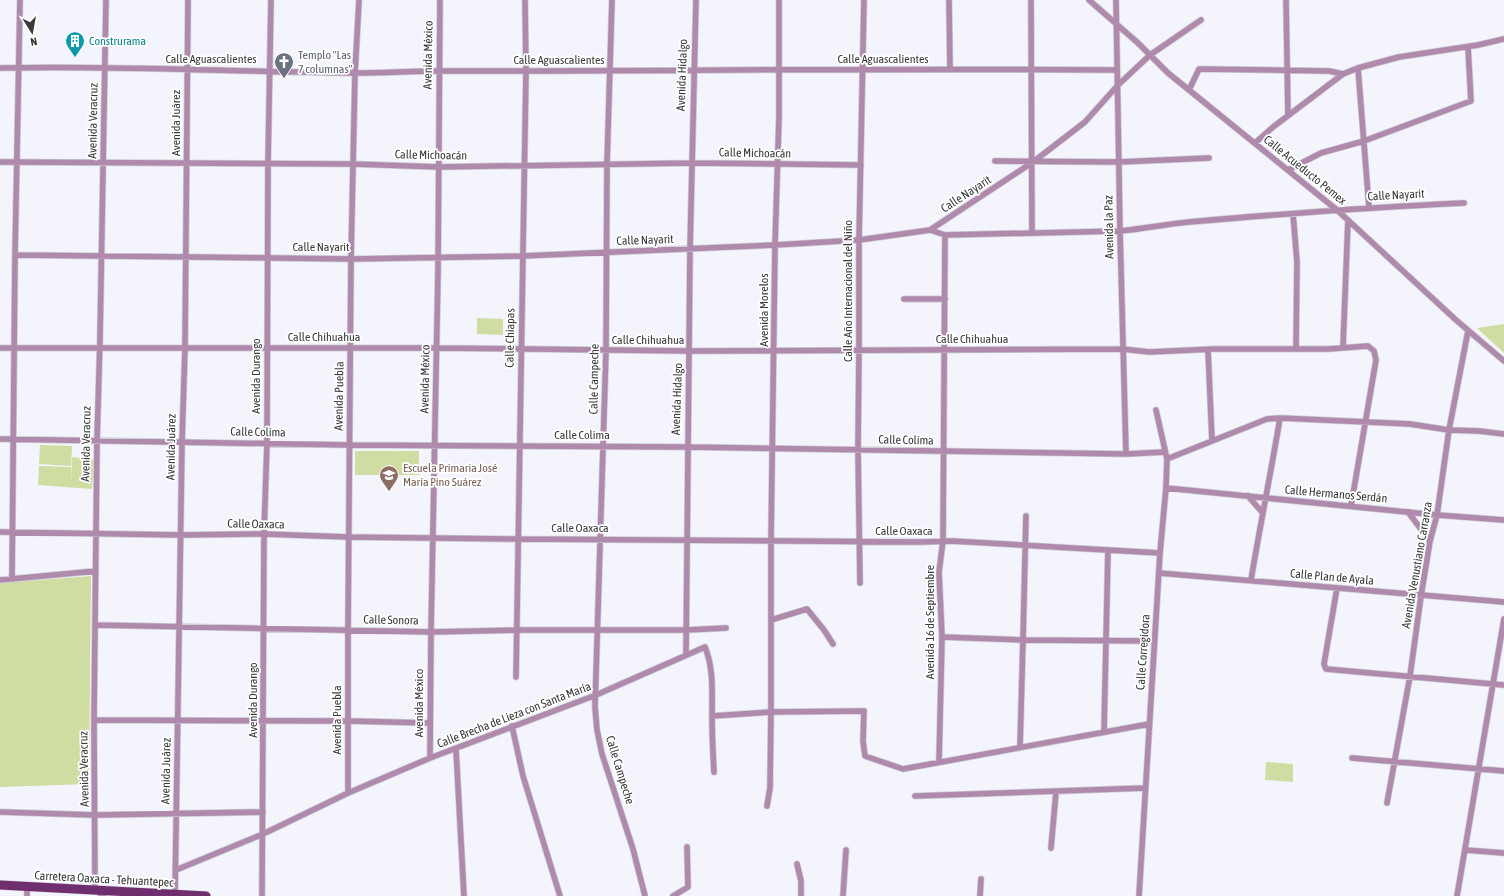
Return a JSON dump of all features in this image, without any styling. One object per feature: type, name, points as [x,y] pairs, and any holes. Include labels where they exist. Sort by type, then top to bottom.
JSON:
[{"type":"main road","name":"Carretera Oaxaca - Tehuantepec","points":[[0,885],[206,896]]},
{"type":"street","points":[[12,579],[15,255],[20,0]]},
{"type":"street","name":"Avenida Veracruz","points":[[95,890],[94,720],[97,441],[106,0]]},
{"type":"street","name":"Avenida Juárez","points":[[174,895],[176,870],[180,535],[185,348],[188,0]]},
{"type":"street","name":"Avenida Durango","points":[[262,896],[264,534],[267,443],[268,163],[271,0]]},
{"type":"street","name":"Avenida Puebla","points":[[348,793],[348,537],[351,258],[355,73],[359,0]]},
{"type":"street","name":"Avenida México","points":[[430,758],[429,723],[438,257],[438,71],[440,0]]},
{"type":"street","name":"Calle Chiapas","points":[[516,677],[526,71],[525,0]]},
{"type":"street","name":"Calle Campeche","points":[[612,0],[607,164],[604,446],[595,707],[597,730],[602,754],[633,848],[645,896]]},
{"type":"street","name":"Avenida Hidalgo","points":[[686,656],[691,163],[696,0]]},
{"type":"street","name":"Avenida Morelos","points":[[767,806],[770,788],[772,712],[770,620],[775,246],[778,165],[779,0]]},
{"type":"street","name":"Calle Año Internacional del Niño","points":[[860,582],[858,450],[859,240],[864,0]]},
{"type":"street","points":[[948,0],[950,69]]},
{"type":"street","points":[[1031,0],[1033,162],[1032,234]]},
{"type":"street","name":"Calle Acueducto Pemex","points":[[1089,0],[1168,73],[1337,210],[1468,331],[1504,361]]},
{"type":"street","name":"Avenida la Paz","points":[[1116,0],[1126,454]]},
{"type":"street","points":[[1286,0],[1288,115]]},
{"type":"street","name":"Calle Nayarit","points":[[15,255],[268,258],[522,256],[775,246],[859,240],[930,230],[1033,162],[1085,122],[1118,85],[1150,55],[1201,20]]},
{"type":"street","points":[[1255,143],[1288,115],[1343,74],[1358,68],[1415,53],[1468,47],[1504,39]]},
{"type":"street","points":[[1288,170],[1321,153],[1364,141],[1471,101],[1468,47]]},
{"type":"street","name":"Calle Aguascalientes","points":[[0,68],[270,70],[355,73],[438,71],[693,71],[779,69],[1117,70]]},
{"type":"street","points":[[1358,68],[1369,207]]},
{"type":"street","points":[[1189,90],[1199,69],[1329,71],[1343,74]]},
{"type":"street","points":[[995,162],[1119,162],[1209,158]]},
{"type":"street","name":"Calle Michoacán","points":[[0,162],[187,162],[353,164],[439,167],[691,163],[778,165],[861,164]]},
{"type":"street","name":"Calle Nayarit","points":[[945,235],[1120,231],[1145,229],[1186,222],[1369,207],[1464,203]]},
{"type":"street","points":[[1293,214],[1297,262],[1296,349]]},
{"type":"street","points":[[1343,347],[1348,220]]},
{"type":"street","points":[[930,230],[945,235]]},
{"type":"street","name":"Avenida 16 de Septiembre","points":[[939,762],[942,637],[939,572],[943,541],[945,235]]},
{"type":"street","points":[[904,299],[945,299]]},
{"type":"street","name":"Avenida Venustiano Carranza","points":[[1387,803],[1410,676],[1430,541],[1437,515],[1449,430],[1468,331]]},
{"type":"street","name":"Calle Chihuahua","points":[[0,348],[436,348],[606,351],[944,351],[1123,349],[1149,352],[1328,349],[1368,346],[1374,351],[1376,360],[1366,423]]},
{"type":"street","points":[[1208,350],[1212,440]]},
{"type":"street","name":"Calle Corregidora","points":[[1139,896],[1154,641],[1167,460],[1164,452],[1156,410]]},
{"type":"street","points":[[1167,460],[1212,440],[1267,419],[1280,418],[1410,424],[1449,430],[1504,434]]},
{"type":"street","points":[[1251,580],[1262,512],[1267,498],[1280,418]]},
{"type":"street","points":[[1351,506],[1366,423]]},
{"type":"street","name":"Calle Colima","points":[[0,439],[349,445],[604,446],[1126,454],[1164,452]]},
{"type":"street","name":"Calle Hermanos Serdán","points":[[1166,488],[1437,515],[1504,520]]},
{"type":"street","points":[[1248,496],[1262,512]]},
{"type":"street","points":[[1408,512],[1430,541]]},
{"type":"street","points":[[1020,747],[1024,640],[1026,516]]},
{"type":"street","name":"Calle Oaxaca","points":[[0,532],[180,535],[264,534],[348,537],[771,542],[952,540],[1025,546],[1160,553]]},
{"type":"street","points":[[1104,732],[1108,550]]},
{"type":"street","points":[[0,580],[96,571]]},
{"type":"street","name":"Calle Plan de Ayala","points":[[1159,573],[1504,602]]},
{"type":"street","points":[[1337,588],[1324,664],[1326,669],[1504,685]]},
{"type":"street","points":[[770,620],[807,609],[833,644]]},
{"type":"street","points":[[1457,896],[1504,619]]},
{"type":"street","name":"Calle Sonora","points":[[95,625],[431,632],[517,630],[686,630],[726,628]]},
{"type":"street","points":[[942,637],[1024,640],[1154,641]]},
{"type":"street","name":"Calle Brecha de Lieza con Santa María","points":[[176,870],[263,834],[348,793],[430,758],[596,695],[705,647],[709,657],[713,688],[712,716]]},
{"type":"street","points":[[714,772],[712,716],[772,712],[864,711],[862,741],[865,756],[903,769],[1149,724]]},
{"type":"street","points":[[94,720],[349,721],[429,723]]},
{"type":"street","points":[[512,726],[523,776],[560,896]]},
{"type":"street","points":[[456,749],[464,896]]},
{"type":"street","points":[[1352,758],[1504,771]]},
{"type":"street","points":[[915,796],[1145,788]]},
{"type":"street","points":[[1051,848],[1056,792]]},
{"type":"street","points":[[0,812],[95,815],[263,812]]},
{"type":"street","points":[[673,896],[688,887],[687,846]]},
{"type":"street","points":[[843,896],[846,850]]},
{"type":"street","points":[[1465,850],[1504,853]]},
{"type":"street","points":[[797,864],[801,881],[801,896]]},
{"type":"street","points":[[980,896],[981,879]]},
{"type":"street","points":[[27,886],[27,896]]},
{"type":"street","points":[[95,890],[103,896]]},
{"type":"green space","points":[[477,318],[503,319],[503,335],[477,334]]},
{"type":"green space","points":[[1504,324],[1504,353],[1477,328]]},
{"type":"green space","points":[[40,445],[72,446],[71,466],[39,464]]},
{"type":"green space","points":[[355,451],[419,451],[419,475],[355,475]]},
{"type":"green space","points":[[72,457],[94,459],[92,489],[38,485],[39,466],[71,467],[71,481]]},
{"type":"green space","points":[[91,576],[89,784],[0,787],[0,583]]},
{"type":"green space","points":[[1266,762],[1293,764],[1293,782],[1265,780]]},
{"type":"place","name":"Construrama","points":[[75,58]]},
{"type":"place","name":"Templo \"Las 7 columnas\"","points":[[284,79]]},
{"type":"place","name":"Escuela Primaria José María Pino Suárez","points":[[389,492]]}]
